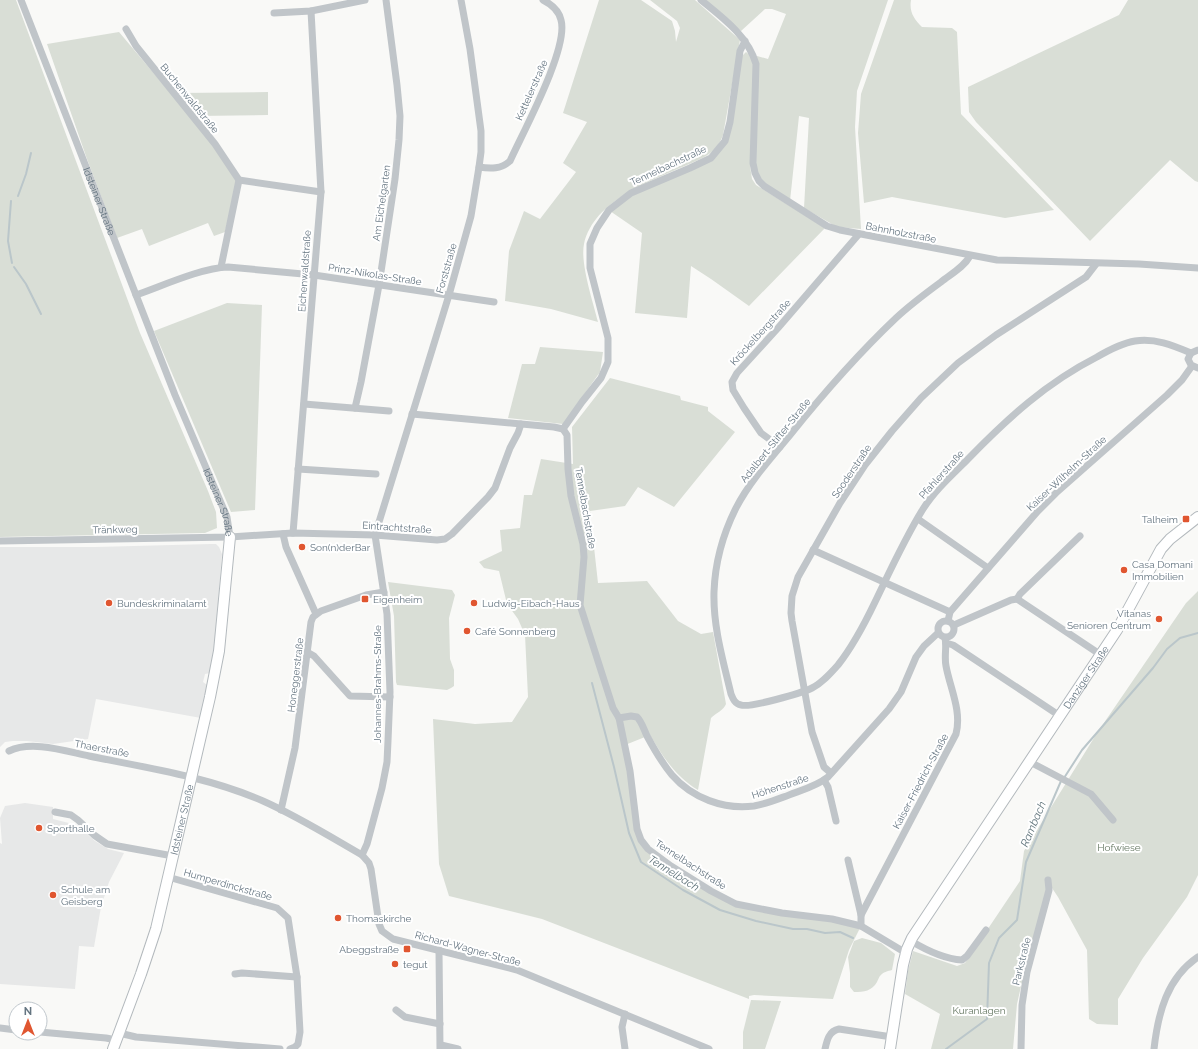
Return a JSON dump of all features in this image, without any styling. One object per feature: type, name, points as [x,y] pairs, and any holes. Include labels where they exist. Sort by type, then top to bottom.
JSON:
[{"type":"main road","name":"Danziger Straße","points":[[890,1049],[901,975],[906,953],[911,941],[1127,615],[1162,549],[1170,540],[1198,517]]},
{"type":"main road","name":"Idsteiner Straße","points":[[116,1041],[158,922],[172,856],[210,697],[219,651],[230,537]]},
{"type":"street","name":"Idsteiner Straße","points":[[21,0],[175,394],[227,517],[230,537]]},
{"type":"street","points":[[274,13],[311,11],[365,0]]},
{"type":"street","name":"Am Eichelgarten","points":[[355,408],[364,370],[379,285],[395,179],[400,134],[397,85],[386,0]]},
{"type":"street","name":"Forststraße","points":[[375,535],[449,295],[471,216],[479,167],[481,152],[480,131],[470,49],[461,0]]},
{"type":"street","name":"Kettelerstraße","points":[[479,167],[489,169],[497,168],[504,166],[510,160],[554,63],[562,36],[561,18],[553,7],[543,0]]},
{"type":"street","name":"Bahnholzstraße","points":[[701,0],[741,35],[754,56],[756,64],[753,163],[755,173],[759,181],[768,190],[827,226],[859,234],[997,260],[1096,264],[1139,264],[1198,268]]},
{"type":"street","name":"Eichenwaldstraße","points":[[293,533],[320,192],[311,11]]},
{"type":"street","name":"Buchenwaldstraße","points":[[126,29],[145,58],[215,144],[239,180]]},
{"type":"street","name":"Tennelbachstraße","points":[[745,41],[740,51],[730,122],[725,141],[712,158],[631,193],[609,210],[597,228],[590,244],[590,268],[608,338],[608,362],[601,378],[563,429],[567,436],[571,496],[583,544],[584,557],[580,605],[613,708],[619,718],[630,771],[637,829],[641,840],[648,849],[671,866],[711,891],[736,904],[782,913],[832,919],[861,926],[906,953]]},
{"type":"street","points":[[221,267],[239,180],[320,192]]},
{"type":"street","name":"Kröckelbergstraße","points":[[780,447],[761,432],[733,390],[732,382],[737,373],[859,234]]},
{"type":"street","name":"Adalbert-Stifter-Straße","points":[[731,694],[717,634],[714,592],[718,560],[727,530],[740,502],[750,486],[780,447],[853,362],[896,318],[912,304],[964,265],[970,256]]},
{"type":"street","name":"Sooderstraße","points":[[831,773],[824,767],[815,743],[805,692],[792,621],[791,605],[795,583],[813,550],[865,465],[892,431],[933,386],[982,344],[1086,277],[1096,264]]},
{"type":"street","name":"Prinz-Nikolas-Straße","points":[[136,295],[203,271],[221,267],[314,275],[494,302]]},
{"type":"street","name":"Pfahlerstraße","points":[[731,694],[735,702],[745,706],[805,692],[818,684],[828,675],[857,639],[884,583],[918,519],[938,489],[998,428],[1030,400],[1071,371],[1124,344],[1150,340],[1162,342],[1190,353]]},
{"type":"street","points":[[1195,367],[1189,361],[1189,357],[1190,353],[1198,350]]},
{"type":"street","name":"Kaiser-Wilhelm-Straße","points":[[951,623],[950,612],[1056,492],[1175,388],[1195,367]]},
{"type":"street","points":[[304,404],[389,411]]},
{"type":"street","points":[[412,414],[563,429]]},
{"type":"street","name":"Eintrachtstraße","points":[[230,537],[293,533],[375,535],[437,540],[445,539],[452,534],[495,488],[521,424]]},
{"type":"street","points":[[298,469],[376,474]]},
{"type":"street","points":[[918,519],[988,568]]},
{"type":"street","points":[[283,534],[286,547],[316,614],[366,595],[384,592]]},
{"type":"street","name":"Johannes-Brahms-Straße","points":[[362,855],[367,844],[387,762],[390,697],[387,614],[375,535]]},
{"type":"street","points":[[1060,716],[946,640],[938,633],[938,627],[940,624],[951,623],[1017,599],[1020,594],[1080,536]]},
{"type":"street","name":"Tränkweg","points":[[0,541],[230,537]]},
{"type":"street","points":[[813,550],[950,612]]},
{"type":"street","points":[[1017,599],[1101,655]]},
{"type":"street","name":"Honeggerstraße","points":[[281,810],[295,748],[311,622],[316,614]]},
{"type":"street","points":[[946,640],[954,632],[951,623]]},
{"type":"street","name":"Höhenstraße","points":[[619,718],[631,716],[637,717],[666,767],[678,781],[700,797],[717,804],[731,806],[763,804],[824,780],[889,709],[900,692],[916,657],[924,646],[938,633]]},
{"type":"street","name":"Kaiser-Friedrich-Straße","points":[[861,926],[861,915],[956,734],[958,724],[957,714],[946,665],[946,640]]},
{"type":"street","points":[[307,652],[314,656],[350,696],[390,697]]},
{"type":"street","name":"Thaerstraße","points":[[9,751],[23,746],[42,747],[191,776]]},
{"type":"street","points":[[1030,762],[1091,794],[1113,820]]},
{"type":"street","points":[[191,776],[255,798],[281,810],[362,855]]},
{"type":"street","points":[[824,780],[828,787],[836,821]]},
{"type":"street","points":[[55,812],[71,815],[106,844],[172,856]]},
{"type":"street","name":"Richard-Wagner-Straße","points":[[362,855],[369,863],[379,924],[382,931],[387,936],[517,970],[709,1049]]},
{"type":"street","points":[[848,860],[861,915]]},
{"type":"street","name":"Humperdinckstraße","points":[[168,877],[277,908],[288,918],[290,923],[297,977],[300,1032],[298,1044],[291,1049]]},
{"type":"street","name":"Parkstraße","points":[[1022,1049],[1022,1005],[1027,972],[1049,890],[1048,880]]},
{"type":"street","points":[[911,941],[923,948],[954,960],[962,960],[967,956],[986,930]]},
{"type":"street","points":[[439,950],[440,1047],[458,1049]]},
{"type":"street","points":[[1154,1049],[1156,1025],[1169,990],[1181,971],[1198,957]]},
{"type":"street","points":[[235,974],[242,973],[297,977]]},
{"type":"street","points":[[396,1010],[405,1017],[440,1024]]},
{"type":"street","points":[[625,1014],[622,1027],[626,1049]]},
{"type":"street","points":[[825,1049],[831,1033],[839,1029],[892,1037]]},
{"type":"street","points":[[48,1033],[106,1038],[116,1041],[136,1037],[280,1049]]},
{"type":"shaded area","name":"Bundeskriminalamt","points":[[216,544],[222,554],[214,652],[210,673],[205,674],[203,682],[207,685],[201,718],[96,699],[88,739],[53,744],[13,741],[5,742],[0,747],[0,547],[95,547]]},
{"type":"shaded area","name":"Schule am Geisberg","points":[[25,803],[53,807],[53,819],[77,825],[95,841],[108,849],[124,853],[109,882],[101,907],[94,947],[79,946],[75,989],[0,984],[0,843],[2,844],[0,818],[5,806]]},
{"type":"green space","points":[[0,0],[16,0],[140,333],[208,491],[216,512],[217,528],[205,533],[0,537]]},
{"type":"green space","points":[[599,0],[641,0],[672,21],[676,42],[680,28],[677,21],[650,0],[695,0],[740,40],[723,135],[717,147],[704,157],[641,185],[626,194],[611,204],[599,215],[590,229],[584,244],[583,252],[585,272],[598,322],[551,309],[505,301],[509,251],[524,211],[540,219],[576,172],[563,163],[587,122],[563,113]]},
{"type":"green space","points":[[703,0],[888,0],[857,91],[855,127],[861,229],[837,227],[804,208],[809,118],[799,116],[790,201],[760,181],[756,173],[757,56],[768,59],[786,14],[772,9],[765,9],[741,31]]},
{"type":"green space","points":[[894,0],[911,0],[913,15],[922,27],[952,28],[957,32],[961,114],[1054,210],[1005,218],[892,197],[864,203],[858,133],[861,94]]},
{"type":"green space","points":[[1128,0],[1198,0],[1198,182],[1170,160],[1090,241],[976,122],[969,112],[968,87],[1119,15]]},
{"type":"green space","points":[[119,32],[215,146],[237,181],[225,232],[214,236],[208,223],[149,246],[142,229],[117,238],[87,159],[47,44]]},
{"type":"green space","points":[[746,52],[752,57],[754,67],[750,166],[752,179],[756,185],[825,228],[749,306],[691,266],[687,318],[635,313],[642,233],[610,211],[632,195],[713,158],[726,142],[742,56]]},
{"type":"green space","points":[[268,92],[268,115],[197,116],[179,93]]},
{"type":"green space","points":[[227,303],[262,305],[255,510],[231,512],[154,331]]},
{"type":"green space","points":[[540,347],[603,352],[600,372],[563,424],[508,418],[522,364],[535,364]]},
{"type":"green space","points":[[610,378],[680,396],[681,400],[708,407],[708,411],[735,432],[674,507],[638,487],[625,506],[590,511],[598,583],[647,581],[678,621],[701,634],[713,632],[726,704],[722,710],[711,718],[698,790],[677,773],[650,735],[625,745],[637,829],[648,849],[736,904],[861,926],[849,950],[833,999],[754,995],[749,996],[749,999],[542,919],[449,896],[439,864],[433,719],[475,724],[512,722],[528,697],[525,635],[518,619],[507,604],[499,571],[484,568],[479,562],[502,551],[500,530],[520,528],[524,495],[532,495],[541,459],[573,464],[572,427]]},
{"type":"green space","points":[[388,582],[452,590],[455,595],[449,618],[450,659],[454,670],[454,686],[451,688],[447,690],[397,685],[394,616]]},
{"type":"green space","name":"Hofwiese","points":[[1198,591],[1198,875],[1187,897],[1143,958],[1118,999],[1118,1025],[1097,1024],[1089,1019],[1087,950],[1052,888],[1041,910],[1027,960],[1017,1004],[1013,1049],[931,1049],[940,1014],[905,994],[908,971],[913,951],[957,966],[965,963],[1020,881],[1024,851],[1097,733],[1186,603]]},
{"type":"green space","points":[[862,938],[881,943],[895,954],[892,970],[881,975],[875,985],[870,989],[854,992],[850,987],[848,957],[854,941]]},
{"type":"green space","points":[[751,1000],[781,1001],[765,1049],[743,1049],[743,1032]]},
{"type":"waterway","points":[[18,196],[26,174],[31,153]]},
{"type":"waterway","points":[[11,201],[8,241],[12,263]]},
{"type":"waterway","points":[[14,267],[26,284],[41,314]]},
{"type":"waterway","name":"Rambach","points":[[1064,778],[1082,750],[1153,668],[1167,649],[1180,638],[1198,633]]},
{"type":"waterway","name":"Tennelbach","points":[[592,683],[614,767],[629,833],[641,862],[683,890],[720,910],[756,921],[793,929],[807,929],[825,933],[840,932],[853,938]]},
{"type":"waterway","name":"Rambach","points":[[946,1049],[987,1019],[989,963],[999,938],[1017,920],[1026,862],[1061,781]]},
{"type":"place","name":"Talheim","points":[[1186,519]]},
{"type":"place","name":"Son(n)derBar","points":[[302,547]]},
{"type":"place","name":"Casa Domani Immobilien","points":[[1124,570]]},
{"type":"place","name":"Eigenheim","points":[[365,599]]},
{"type":"place","name":"Bundeskriminalamt","points":[[109,603]]},
{"type":"place","name":"Ludwig-Eibach-Haus","points":[[474,603]]},
{"type":"place","name":"Vitanas Senioren Centrum","points":[[1159,619]]},
{"type":"place","name":"Café Sonnenberg","points":[[467,631]]},
{"type":"place","name":"Sporthalle","points":[[39,828]]},
{"type":"place","name":"Schule am Geisberg","points":[[53,895]]},
{"type":"place","name":"Thomaskirche","points":[[338,918]]},
{"type":"place","name":"Abeggstraße","points":[[407,949]]},
{"type":"place","name":"tegut","points":[[395,964]]},
{"type":"park label","name":"Kuranlagen","points":[[979,1010]]}]
